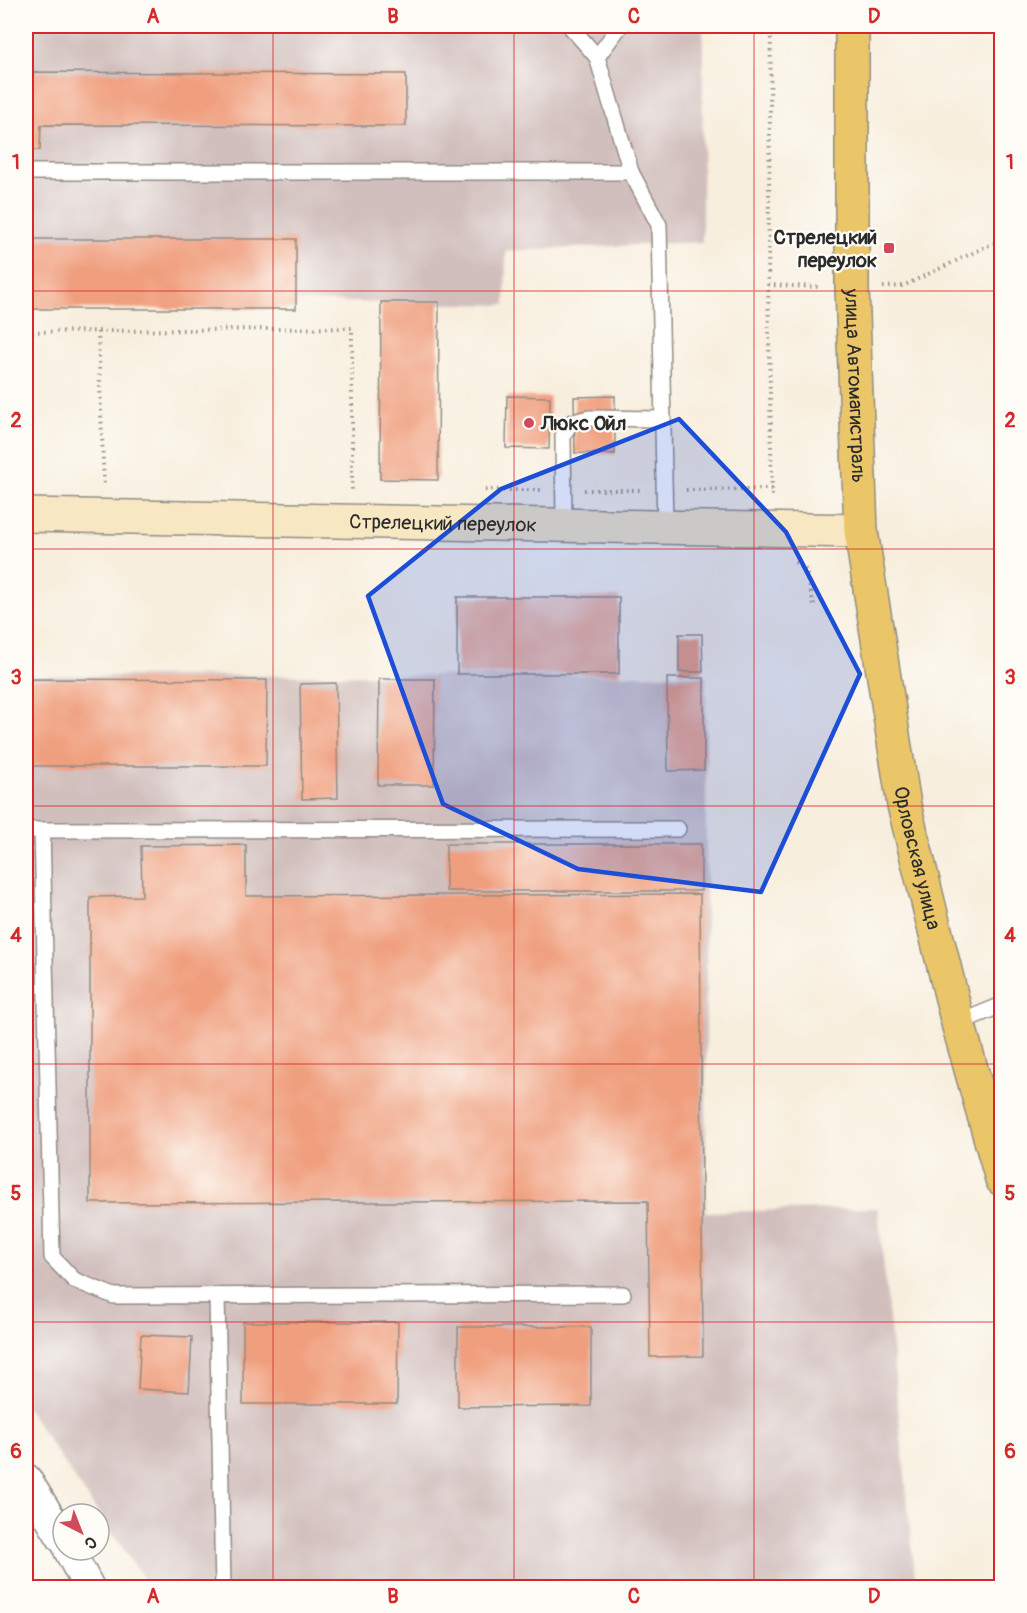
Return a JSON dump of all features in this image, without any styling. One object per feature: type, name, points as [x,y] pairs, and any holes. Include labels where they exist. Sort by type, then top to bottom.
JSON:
[{"type":"main road","name":"улица Автомагистраль","points":[[852,26],[852,288],[861,531]]},
{"type":"main road","name":"Стрелецкий переулок","points":[[26,515],[861,531]]},
{"type":"main road","name":"Орловская улица","points":[[861,531],[904,805],[958,1023],[1002,1179]]},
{"type":"street","points":[[26,1479],[51,1520]]},
{"type":"street","points":[[75,1562],[89,1587]]},
{"type":"lane","points":[[570,26],[597,57],[631,172],[659,225],[665,527]]},
{"type":"lane","points":[[597,57],[620,26]]},
{"type":"lane","points":[[26,172],[631,172]]},
{"type":"lane","points":[[564,525],[563,436],[570,423],[589,418],[663,419]]},
{"type":"lane","points":[[26,830],[678,829]]},
{"type":"lane","points":[[42,830],[52,1257],[74,1280],[114,1296],[623,1294]]},
{"type":"lane","points":[[958,1023],[1002,1005]]},
{"type":"lane","points":[[217,1296],[223,1587]]},
{"type":"path","points":[[771,26],[768,285],[773,529],[786,555],[806,570],[814,606]]},
{"type":"path","points":[[768,285],[852,288],[903,286],[1002,238]]},
{"type":"path","points":[[26,332],[352,328],[352,490]]},
{"type":"path","points":[[98,332],[105,491]]},
{"type":"highlighted area","points":[[679,419],[786,532],[860,674],[761,892],[578,869],[443,804],[368,596],[501,489]]},
{"type":"shaded area","points":[[26,26],[703,26],[702,242],[506,251],[505,305],[296,301],[26,306]]},
{"type":"shaded area","points":[[706,675],[706,1212],[878,1208],[916,1587],[149,1587],[111,1531],[111,1502],[91,1502],[26,1407],[26,676]]},
{"type":"building","points":[[26,72],[406,74],[406,126],[41,125],[40,150],[26,150]]},
{"type":"building","points":[[26,239],[296,239],[296,309],[26,309]]},
{"type":"building","points":[[381,302],[439,302],[438,480],[380,479]]},
{"type":"building","points":[[507,396],[550,397],[549,449],[506,448]]},
{"type":"building","points":[[615,396],[615,454],[575,453],[574,397]]},
{"type":"building","points":[[457,597],[619,597],[619,674],[457,674]]},
{"type":"building","points":[[679,634],[702,634],[703,672],[679,672]]},
{"type":"building","points":[[667,678],[704,678],[704,770],[668,771]]},
{"type":"building","points":[[26,679],[267,680],[266,766],[26,766]]},
{"type":"building","points":[[379,679],[435,679],[434,785],[378,785]]},
{"type":"building","points":[[336,683],[338,798],[302,799],[300,684]]},
{"type":"building","points":[[446,844],[701,844],[701,891],[446,891]]},
{"type":"building","points":[[246,845],[246,896],[700,894],[703,1356],[650,1357],[648,1201],[90,1203],[90,897],[142,896],[141,846]]},
{"type":"building","points":[[243,1322],[398,1322],[397,1404],[243,1404]]},
{"type":"building","points":[[458,1327],[591,1327],[591,1406],[458,1407]]},
{"type":"building","points":[[141,1335],[192,1337],[189,1392],[138,1389]]},
{"type":"place","name":"Стрелецкий переулок","points":[[889,248]]},
{"type":"place","name":"Люкс Ойл","points":[[529,423]]}]
